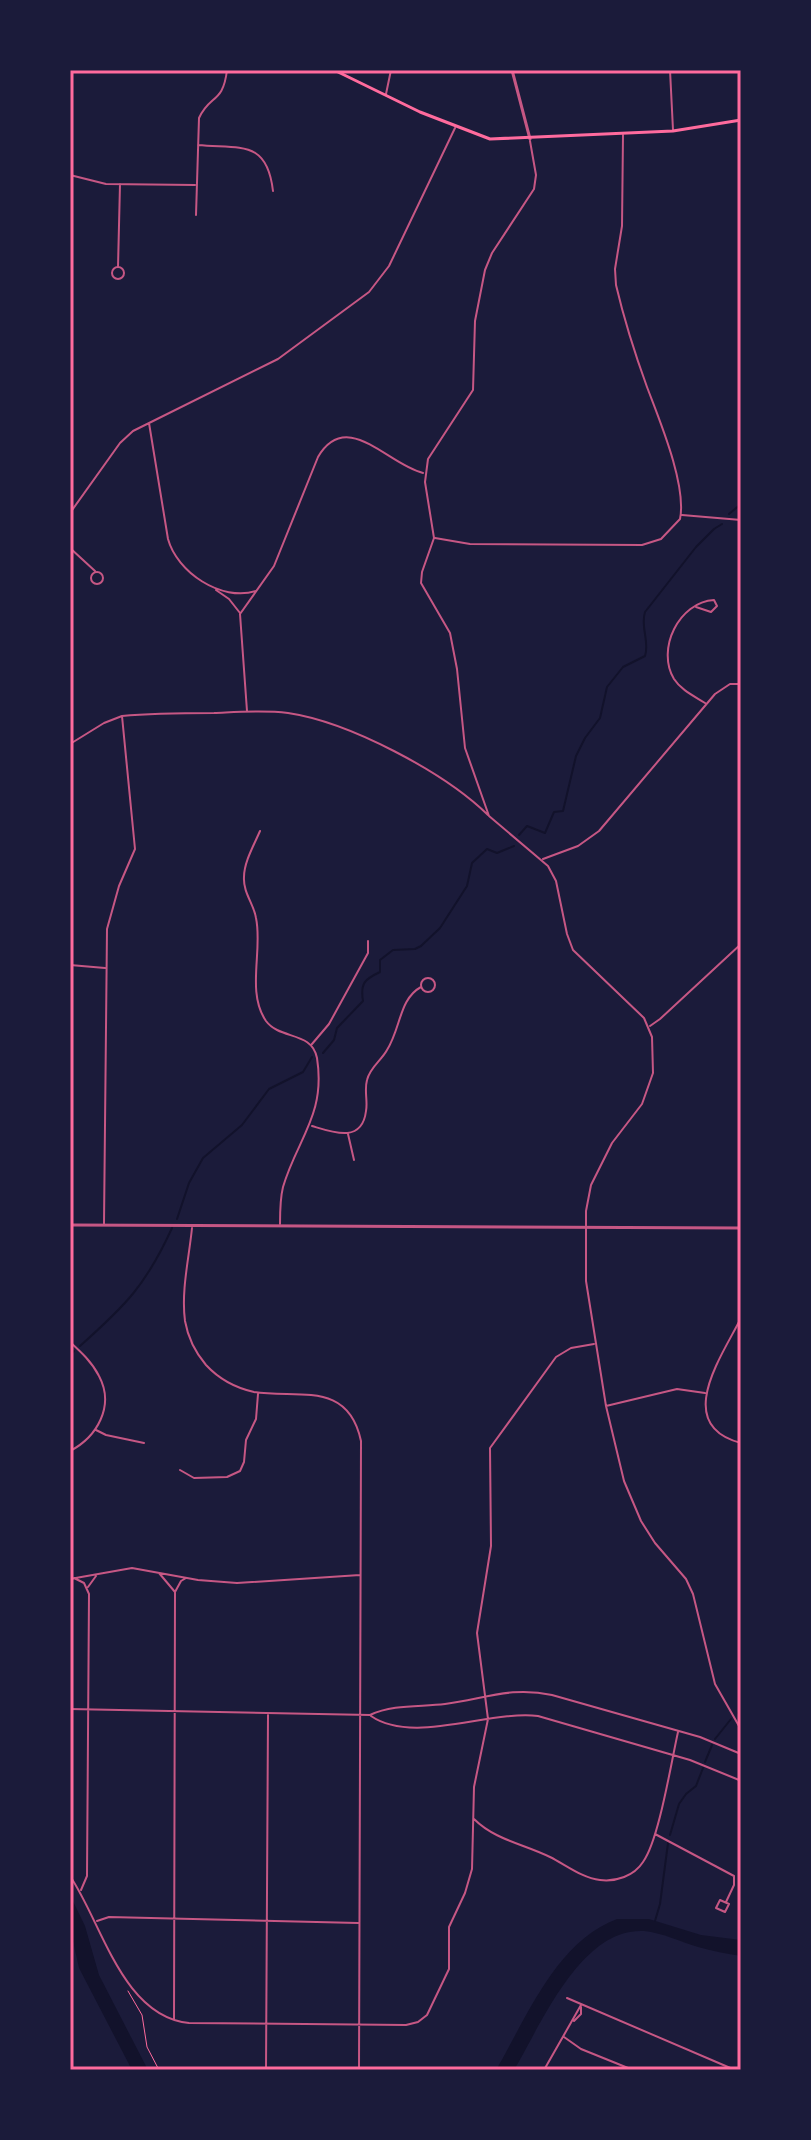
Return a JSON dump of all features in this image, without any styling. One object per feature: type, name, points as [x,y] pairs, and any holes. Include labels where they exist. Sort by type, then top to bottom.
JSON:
[{"type":"main road","points":[[334,70],[456,127],[490,139],[673,131],[741,120]]},
{"type":"street","points":[[196,215],[197,145],[201,114],[223,92],[227,70]]},
{"type":"street","points":[[386,95],[391,70]]},
{"type":"street","points":[[489,816],[465,748],[450,633],[421,583],[434,538],[425,491],[425,473],[432,450],[473,390],[475,321],[485,270],[492,253],[535,185],[526,114],[516,92],[512,70]]},
{"type":"street","points":[[670,70],[673,131]]},
{"type":"street","points":[[70,513],[120,443],[133,431],[278,359],[369,292],[389,266],[456,127]]},
{"type":"street","points":[[434,538],[470,544],[642,545],[667,535],[678,523],[681,514],[679,492],[667,440],[616,285],[615,269],[622,226],[623,134]]},
{"type":"street","points":[[197,145],[245,149],[256,153],[268,165],[273,191]]},
{"type":"street","points":[[70,175],[94,182],[197,185]]},
{"type":"street","points":[[118,267],[120,184]]},
{"type":"street","points":[[148,422],[170,546],[187,569],[229,599],[240,614],[247,712]]},
{"type":"street","points":[[240,614],[274,566],[318,457],[330,443],[344,437],[359,438],[400,465],[425,473]]},
{"type":"street","points":[[681,514],[741,520]]},
{"type":"street","points":[[70,548],[96,572]]},
{"type":"street","points":[[212,588],[245,593],[256,591]]},
{"type":"street","points":[[696,607],[711,612],[715,610],[716,603],[710,599],[696,607],[673,627],[669,663],[679,685],[706,704]]},
{"type":"street","points":[[542,860],[578,846],[599,831],[706,704],[723,687],[741,684]]},
{"type":"street","points":[[70,744],[122,716],[247,712],[302,716],[366,739],[427,769],[465,795],[542,860],[556,881],[573,950],[649,1026],[654,1061],[650,1086],[642,1104],[612,1143],[597,1171],[588,1199],[586,1281],[606,1406],[629,1495],[655,1543],[690,1586],[715,1684],[740,1726],[741,1781],[673,1755],[538,1716],[514,1715],[418,1727],[380,1722],[370,1715]]},
{"type":"street","points":[[104,1225],[108,917],[135,849],[122,716]]},
{"type":"street","points":[[260,831],[246,864],[244,878],[257,921],[258,1005],[273,1028],[285,1035],[304,1039],[311,1044],[317,1058],[318,1083],[311,1125],[284,1185],[280,1225]]},
{"type":"street","points":[[311,1044],[329,1024],[368,953],[368,941]]},
{"type":"street","points":[[649,1026],[741,944]]},
{"type":"street","points":[[70,965],[106,968]]},
{"type":"street","points":[[311,1125],[337,1134],[348,1134],[364,1120],[368,1076],[397,1031],[407,998],[421,987]]},
{"type":"street","points":[[348,1134],[354,1160]]},
{"type":"street","points":[[70,1225],[741,1228]]},
{"type":"street","points":[[193,1225],[184,1303],[189,1339],[202,1359],[217,1375],[237,1386],[258,1392],[322,1396],[340,1406],[354,1422],[361,1447],[359,2070]]},
{"type":"street","points":[[741,1318],[706,1393],[705,1409],[712,1426],[724,1437],[741,1443]]},
{"type":"street","points":[[70,1342],[92,1365],[102,1382],[105,1404],[96,1430],[83,1444],[70,1451]]},
{"type":"street","points":[[70,1876],[131,1986],[154,2010],[174,2020],[189,2023],[359,2025],[411,2024],[422,2020],[430,2011],[449,1969],[449,1927],[470,1877],[474,1787],[488,1719],[477,1633],[491,1552],[489,1456],[493,1441],[556,1357],[571,1348],[596,1344]]},
{"type":"street","points":[[606,1406],[677,1389],[706,1393]]},
{"type":"street","points":[[180,1470],[194,1478],[227,1477],[240,1471],[246,1440],[256,1419],[258,1392]]},
{"type":"street","points":[[96,1430],[144,1443]]},
{"type":"street","points":[[72,1579],[132,1568],[186,1578],[250,1583],[321,1575],[361,1575]]},
{"type":"street","points":[[158,1572],[175,1592]]},
{"type":"street","points":[[80,1891],[87,1876],[87,1588],[98,1574]]},
{"type":"street","points":[[174,2020],[175,1592],[186,1578]]},
{"type":"street","points":[[72,1579],[87,1588]]},
{"type":"street","points":[[70,1709],[370,1715],[382,1709],[448,1703],[514,1691],[541,1693],[678,1731],[740,1753]]},
{"type":"street","points":[[266,2070],[268,1713]]},
{"type":"street","points":[[473,1818],[497,1836],[548,1856],[584,1875],[602,1880],[623,1878],[637,1869],[648,1854],[678,1731]]},
{"type":"street","points":[[654,1834],[734,1876],[734,1885],[726,1902]]},
{"type":"street","points":[[96,1922],[109,1917],[359,1923]]},
{"type":"street","points":[[567,1998],[735,2070]]},
{"type":"street","points":[[545,2070],[573,2021],[581,2014],[581,2004]]},
{"type":"street","points":[[564,2037],[581,2049],[633,2070]]},
{"type":"shaded area","points":[[70,1895],[85,1926],[99,1975],[148,2070],[132,2070],[79,1968],[70,1928]]},
{"type":"shaded area","points":[[617,1919],[649,1919],[701,1935],[741,1940],[741,1956],[651,1932],[621,1934],[582,1961],[550,2005],[514,2070],[496,2070],[545,1983],[560,1963],[596,1930]]},
{"type":"waterway","points":[[729,514],[741,504]]},
{"type":"waterway","points":[[519,835],[527,826],[545,833],[554,812],[563,811],[576,756],[600,718],[607,687],[623,667],[645,656],[645,612],[696,547],[722,524]]},
{"type":"waterway","points":[[323,1053],[334,1040],[337,1028],[363,1001],[363,986],[380,972],[380,960],[393,950],[421,946],[440,928],[467,886],[472,863],[487,849],[497,853],[514,846]]},
{"type":"waterway","points":[[177,1219],[189,1183],[203,1158],[242,1125],[269,1089],[303,1072],[312,1057]]},
{"type":"waterway","points":[[80,1346],[134,1293],[172,1228]]},
{"type":"waterway","points":[[70,1355],[74,1351]]},
{"type":"waterway","points":[[738,1713],[741,1709]]},
{"type":"waterway","points":[[715,1739],[731,1719]]},
{"type":"waterway","points":[[705,1762],[712,1745]]},
{"type":"waterway","points":[[670,1835],[679,1804],[696,1786],[703,1768]]},
{"type":"waterway","points":[[655,1921],[668,1843]]}]
